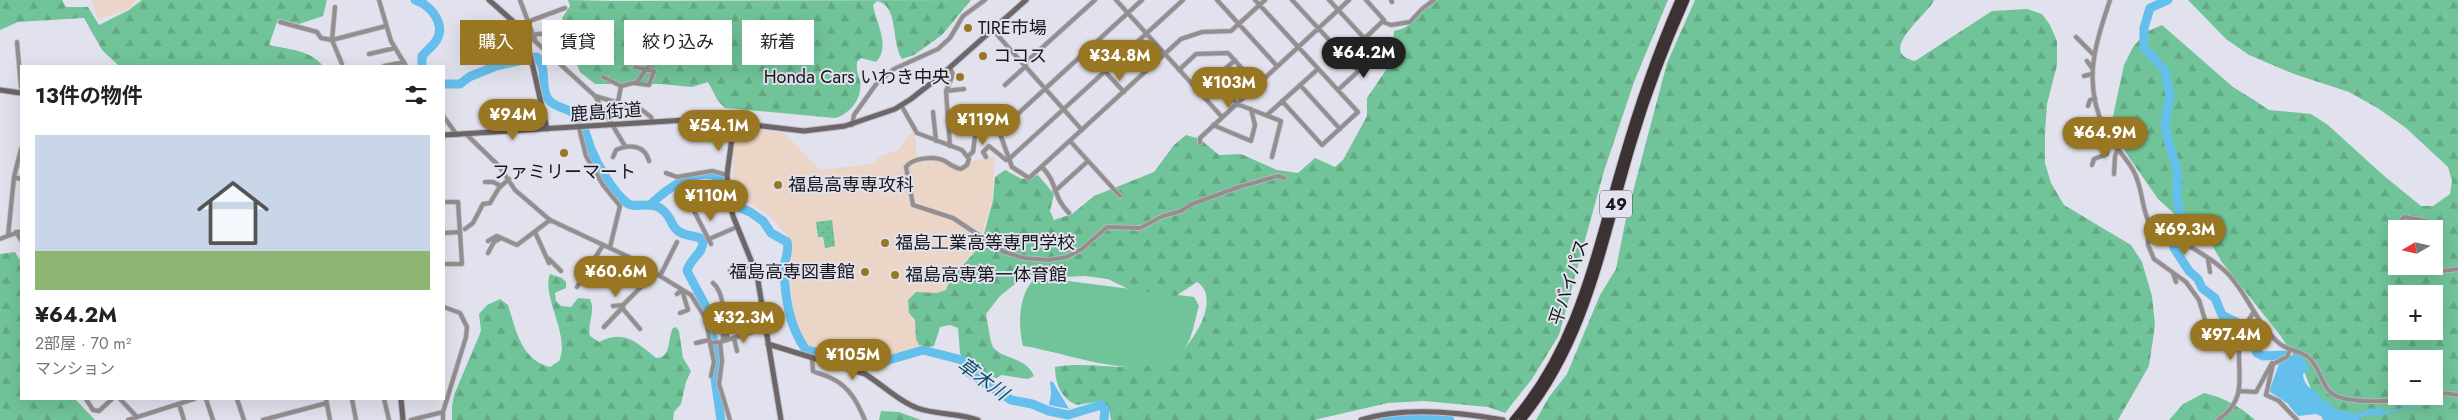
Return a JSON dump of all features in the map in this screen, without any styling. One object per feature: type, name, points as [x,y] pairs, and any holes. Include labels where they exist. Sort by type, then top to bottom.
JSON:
[{"type":"highway","name":"平バイパス","points":[[1512,420],[1534,401],[1568,334],[1590,272],[1646,82],[1679,0]]},
{"type":"highway","name":"平バイパス","points":[[1522,420],[1575,335],[1587,302],[1634,139],[1686,0]]},
{"type":"street","points":[[379,0],[394,48],[405,64]]},
{"type":"street","points":[[489,0],[512,20]]},
{"type":"street","points":[[520,0],[526,20]]},
{"type":"street","points":[[852,124],[854,115],[877,83],[894,70],[938,49],[950,38],[963,16],[985,0]]},
{"type":"street","name":"鹿島街道","points":[[445,135],[615,126],[702,119],[804,131],[830,129],[852,124],[901,105],[923,90],[1026,0]]},
{"type":"street","points":[[1005,85],[1095,0]]},
{"type":"street","points":[[1116,0],[1222,117]]},
{"type":"street","points":[[1142,0],[998,131],[1014,170],[1029,178],[1182,39],[1202,32],[1231,31],[1265,0]]},
{"type":"street","points":[[1009,159],[1183,0]]},
{"type":"street","points":[[1217,0],[1277,66]]},
{"type":"street","points":[[1255,0],[1358,112],[1322,145],[1282,101]]},
{"type":"street","points":[[1292,0],[1358,71]]},
{"type":"street","points":[[1329,0],[1378,53],[1338,90]]},
{"type":"street","points":[[1200,143],[1200,138],[1349,0]]},
{"type":"street","points":[[1366,0],[1384,20],[1383,22]]},
{"type":"street","points":[[1383,22],[1391,25],[1410,22],[1422,8],[1434,0]]},
{"type":"street","points":[[2110,0],[2093,54],[2092,74],[2095,98],[2099,118],[2109,138],[2136,177],[2150,225],[2208,259],[2230,276],[2253,313],[2281,344],[2309,358],[2326,387],[2337,397],[2348,400],[2388,399]]},
{"type":"street","points":[[335,7],[332,40],[342,64]]},
{"type":"street","points":[[532,20],[565,8]]},
{"type":"street","points":[[280,22],[317,32],[321,38],[332,40],[386,26]]},
{"type":"street","points":[[1364,39],[1383,22]]},
{"type":"street","points":[[992,29],[1082,130]]},
{"type":"street","points":[[535,40],[533,35],[542,35]]},
{"type":"street","points":[[2076,37],[2093,54]]},
{"type":"street","points":[[532,38],[595,96],[615,126],[625,146]]},
{"type":"street","points":[[17,42],[20,76]]},
{"type":"street","points":[[369,54],[394,48]]},
{"type":"street","points":[[1086,51],[1124,92]]},
{"type":"street","points":[[1179,70],[1196,54],[1228,53],[1257,85]]},
{"type":"street","points":[[1235,60],[1214,78],[1237,104],[1281,121],[1272,157]]},
{"type":"street","points":[[2087,61],[2092,68]]},
{"type":"street","points":[[532,63],[547,129]]},
{"type":"street","points":[[634,83],[648,65]]},
{"type":"street","points":[[602,77],[621,86],[634,83],[649,85],[654,71],[635,66]]},
{"type":"street","points":[[950,68],[952,75],[946,91],[950,146]]},
{"type":"street","points":[[1267,115],[1318,69]]},
{"type":"street","points":[[2084,76],[2092,74]]},
{"type":"street","points":[[1300,85],[1340,128]]},
{"type":"street","points":[[618,102],[621,86]]},
{"type":"street","points":[[946,91],[964,89]]},
{"type":"street","points":[[0,90],[20,94]]},
{"type":"street","points":[[595,96],[647,113],[652,122]]},
{"type":"street","points":[[2088,106],[2090,100],[2095,98]]},
{"type":"street","points":[[901,105],[917,133],[962,150],[968,156]]},
{"type":"street","points":[[1213,126],[1251,141],[1255,125],[1251,109]]},
{"type":"street","points":[[933,112],[936,141]]},
{"type":"street","points":[[445,118],[457,135]]},
{"type":"street","points":[[977,120],[973,152],[968,156],[967,165],[961,168],[938,159],[912,160],[908,162],[906,167],[913,205],[953,218],[1004,252],[1035,259],[1057,259],[1074,253],[1108,227],[1140,228],[1162,216],[1181,211],[1192,204],[1238,187],[1278,176],[1284,178]]},
{"type":"street","points":[[734,122],[727,175],[729,199],[737,227],[754,265],[761,292],[781,420]]},
{"type":"street","points":[[583,127],[586,156],[603,185],[620,206],[610,248]]},
{"type":"street","points":[[466,134],[499,166],[525,199],[550,220],[610,248],[655,273],[682,290],[699,305],[706,319],[714,362],[711,376]]},
{"type":"street","points":[[2092,165],[2094,159],[2107,154],[2109,138]]},
{"type":"street","points":[[1070,141],[1120,196]]},
{"type":"street","points":[[613,157],[616,150],[625,146],[636,146],[643,150],[649,161]]},
{"type":"street","points":[[986,157],[982,152],[989,146],[1006,160],[1009,159]]},
{"type":"street","points":[[2114,174],[2115,156],[2118,150]]},
{"type":"street","points":[[8,236],[14,177],[20,153]]},
{"type":"street","points":[[1056,191],[1088,161]]},
{"type":"street","points":[[1042,167],[1052,178],[1060,203],[1069,213]]},
{"type":"street","points":[[666,173],[677,177],[712,171],[727,175]]},
{"type":"street","points":[[14,177],[20,179]]},
{"type":"street","points":[[465,229],[473,223],[483,204],[490,203],[501,186],[509,180]]},
{"type":"street","points":[[485,182],[493,182],[501,186]]},
{"type":"street","points":[[445,202],[458,202],[462,264],[445,264]]},
{"type":"street","points":[[693,209],[710,242],[737,227]]},
{"type":"street","points":[[2402,220],[2404,217],[2421,220]]},
{"type":"street","points":[[488,241],[494,236],[518,245],[550,220]]},
{"type":"street","points":[[2149,221],[2148,245],[2152,256],[2185,281],[2199,300],[2205,320],[2240,341]]},
{"type":"street","points":[[0,239],[20,231]]},
{"type":"street","points":[[16,232],[20,238]]},
{"type":"street","points":[[445,233],[460,232]]},
{"type":"street","points":[[535,232],[549,261],[560,271]]},
{"type":"street","points":[[488,253],[494,242],[501,238]]},
{"type":"street","points":[[660,276],[677,242]]},
{"type":"street","points":[[576,287],[603,245]]},
{"type":"street","points":[[2208,259],[2210,272]]},
{"type":"street","points":[[730,272],[754,265]]},
{"type":"street","points":[[2443,271],[2458,269]]},
{"type":"street","points":[[604,327],[655,273]]},
{"type":"street","points":[[2173,273],[2176,282]]},
{"type":"street","points":[[713,284],[718,287],[721,300],[722,361],[719,384],[730,420]]},
{"type":"street","points":[[677,294],[682,290]]},
{"type":"street","points":[[680,313],[688,310],[682,290]]},
{"type":"street","points":[[722,342],[727,327],[739,322],[736,305]]},
{"type":"street","points":[[613,306],[623,306]]},
{"type":"street","points":[[623,306],[640,329]]},
{"type":"street","points":[[443,420],[442,412],[466,337],[467,327],[460,313],[445,307]]},
{"type":"street","points":[[2218,420],[2232,407],[2239,391],[2240,341],[2253,313]]},
{"type":"street","points":[[696,343],[722,342],[766,328]]},
{"type":"street","points":[[734,338],[737,351]]},
{"type":"street","points":[[768,344],[865,374],[880,383],[899,399],[919,409],[978,420]]},
{"type":"street","points":[[2239,391],[2255,393],[2274,363],[2287,356],[2290,349]]},
{"type":"street","points":[[812,358],[813,371],[831,377],[846,387],[856,400],[865,420]]},
{"type":"street","points":[[2274,363],[2266,396],[2279,401],[2297,420]]},
{"type":"street","points":[[2443,393],[2458,395]]},
{"type":"street","points":[[87,400],[93,410],[100,411],[111,400]]},
{"type":"street","points":[[121,400],[137,417]]},
{"type":"street","points":[[172,400],[177,404],[184,420]]},
{"type":"street","points":[[128,420],[191,400]]},
{"type":"street","points":[[206,400],[213,420]]},
{"type":"street","points":[[237,400],[244,420]]},
{"type":"street","points":[[352,400],[356,420]]},
{"type":"street","points":[[384,400],[389,420]]},
{"type":"street","points":[[401,400],[403,420]]},
{"type":"street","points":[[262,420],[326,401],[330,420]]},
{"type":"street","points":[[411,420],[442,412]]},
{"type":"street","points":[[152,413],[154,420]]},
{"type":"street","points":[[1361,420],[1385,413],[1419,413],[1503,420]]},
{"type":"shaded area","points":[[91,0],[135,0],[131,8],[98,19]]},
{"type":"shaded area","name":"福島工業高等専門学校","points":[[735,127],[784,133],[820,170],[872,164],[879,157],[898,150],[911,132],[915,134],[917,156],[934,154],[962,166],[966,162],[995,156],[992,200],[971,270],[927,343],[872,364],[862,364],[807,346],[796,326],[790,283],[792,249],[788,237],[770,216],[737,196],[732,190]]},
{"type":"green space","points":[[0,0],[62,0],[66,7],[88,7],[99,25],[129,10],[142,0],[327,0],[323,16],[299,24],[278,19],[269,45],[305,53],[322,65],[118,65],[102,50],[84,18],[18,22],[0,30]]},
{"type":"green space","points":[[568,0],[971,0],[942,35],[914,55],[902,59],[889,10],[884,4],[877,1],[873,5],[881,34],[882,49],[880,56],[876,62],[861,58],[857,62],[860,87],[857,99],[846,113],[835,118],[725,108],[718,101],[708,82],[692,87],[661,84],[595,84],[580,72],[577,65],[614,65],[614,20],[563,20],[570,6]]},
{"type":"green space","points":[[1435,0],[1668,0],[1634,82],[1604,171],[1559,335],[1532,379],[1505,413],[1488,407],[1424,401],[1388,403],[1314,420],[1111,420],[1109,410],[1102,401],[1077,405],[1063,395],[1056,379],[1055,367],[1072,365],[1146,366],[1163,362],[1178,354],[1191,340],[1205,313],[1207,304],[1205,292],[1197,282],[1176,296],[1128,289],[1108,279],[1085,276],[1065,277],[1050,274],[1026,275],[1000,296],[986,314],[992,345],[995,350],[1025,365],[1034,376],[1028,379],[1001,375],[997,378],[970,372],[960,353],[958,328],[950,325],[940,327],[934,346],[919,345],[916,339],[915,320],[909,313],[908,300],[916,292],[937,293],[946,290],[950,280],[981,245],[993,200],[995,177],[1005,170],[1022,179],[1038,175],[1054,194],[1050,211],[1054,220],[1072,214],[1094,196],[1154,172],[1174,145],[1186,135],[1200,139],[1219,155],[1241,154],[1277,170],[1298,173],[1315,158],[1335,167],[1343,160],[1367,116],[1367,98],[1392,61],[1394,31],[1412,23]]},
{"type":"green space","points":[[1695,0],[1934,0],[1902,41],[1900,49],[1904,56],[1915,61],[1992,11],[2027,9],[2042,14],[2050,25],[2057,41],[2057,65],[2047,104],[2045,134],[2045,163],[2051,183],[2064,205],[2131,245],[2142,262],[2152,296],[2155,325],[2149,366],[2118,420],[1536,420],[1549,397],[1567,374],[1600,295],[1616,269],[1626,218],[1667,63]]},
{"type":"green space","points":[[2188,0],[2458,0],[2458,420],[2323,420],[2304,371],[2280,335],[2221,261],[2208,238],[2180,219],[2158,199],[2126,153],[2113,116],[2124,65],[2133,47],[2146,32],[2162,25],[2233,87],[2269,110],[2311,114],[2328,125],[2383,175],[2421,206],[2433,206],[2450,194],[2452,181],[2448,167],[2406,128],[2379,109],[2349,92],[2294,74],[2249,55],[2226,39]]},
{"type":"green space","points":[[832,220],[835,246],[825,248],[823,237],[818,237],[816,222]]},
{"type":"green space","points":[[15,252],[20,260],[20,400],[76,400],[95,420],[0,420],[0,254]]},
{"type":"green space","points":[[550,274],[562,278],[566,282],[566,288],[555,293],[556,301],[561,306],[571,307],[578,298],[590,299],[592,308],[590,336],[599,342],[608,338],[623,337],[630,339],[656,358],[665,355],[671,332],[676,327],[679,331],[683,358],[691,371],[686,382],[681,404],[674,412],[673,420],[452,420],[454,395],[481,331],[479,314],[487,305],[500,299],[508,305],[521,343],[532,358],[550,367],[559,361],[562,351],[561,340],[549,293],[548,283]]},
{"type":"green space","points":[[1036,277],[1194,297],[1199,306],[1186,346],[1172,359],[1154,366],[1109,365],[1023,346],[1020,328],[1021,310],[1026,292]]},
{"type":"green space","points":[[2204,393],[2231,403],[2255,420],[2169,420],[2183,404]]},
{"type":"green space","points":[[881,411],[899,412],[921,420],[879,420]]},
{"type":"water","points":[[2300,354],[2310,369],[2303,374],[2306,384],[2319,393],[2323,401],[2330,402],[2333,409],[2358,414],[2371,408],[2376,410],[2381,407],[2385,411],[2421,406],[2377,416],[2367,414],[2359,420],[2323,420],[2323,417],[2316,414],[2298,416],[2287,403],[2270,392],[2270,389],[2280,361],[2292,355]]},
{"type":"water","points":[[1050,381],[1053,382],[1069,409],[1049,405],[1051,394]]},
{"type":"waterway","points":[[415,0],[421,2],[431,11],[438,22],[439,28],[439,35],[436,41],[422,56],[422,65]]},
{"type":"waterway","points":[[2168,0],[2150,8],[2144,28],[2144,48],[2165,70],[2170,95],[2165,124],[2177,169],[2177,196],[2181,221],[2173,240],[2174,248],[2189,271],[2198,279],[2202,288],[2215,298],[2222,315],[2244,326],[2257,353],[2263,356],[2284,355],[2292,363]]},
{"type":"waterway","points":[[445,84],[460,84],[469,77],[496,66],[537,57],[542,67],[547,97],[553,104],[571,111],[578,117],[591,149],[611,186],[630,205],[651,205],[660,208],[667,214],[678,231],[700,238],[703,242],[701,250],[687,271],[711,316],[711,332],[718,352],[715,379],[721,420]]},
{"type":"waterway","name":"草木川","points":[[651,204],[683,180],[702,174],[720,178],[738,207],[750,212],[763,221],[771,233],[787,242],[788,249],[784,266],[785,290],[792,322],[806,350],[832,356],[861,366],[872,365],[923,350],[962,360],[968,372],[1011,400],[1068,415],[1101,405],[1105,409],[1104,420]]},
{"type":"waterway","name":"草木川","points":[[1381,420],[1404,417],[1450,420]]},
{"type":"place","name":"TIRE市場","points":[[968,28]]},
{"type":"place","name":"ココス","points":[[983,56]]},
{"type":"place","name":"Honda Cars いわき中央","points":[[960,77]]},
{"type":"place","name":"ファミリーマート","points":[[564,153]]},
{"type":"place","name":"福島高専専攻科","points":[[778,185]]},
{"type":"place","name":"福島工業高等専門学校","points":[[885,243]]},
{"type":"place","name":"福島高専図書館","points":[[865,272]]},
{"type":"place","name":"福島高専第一体育館","points":[[895,275]]}]
